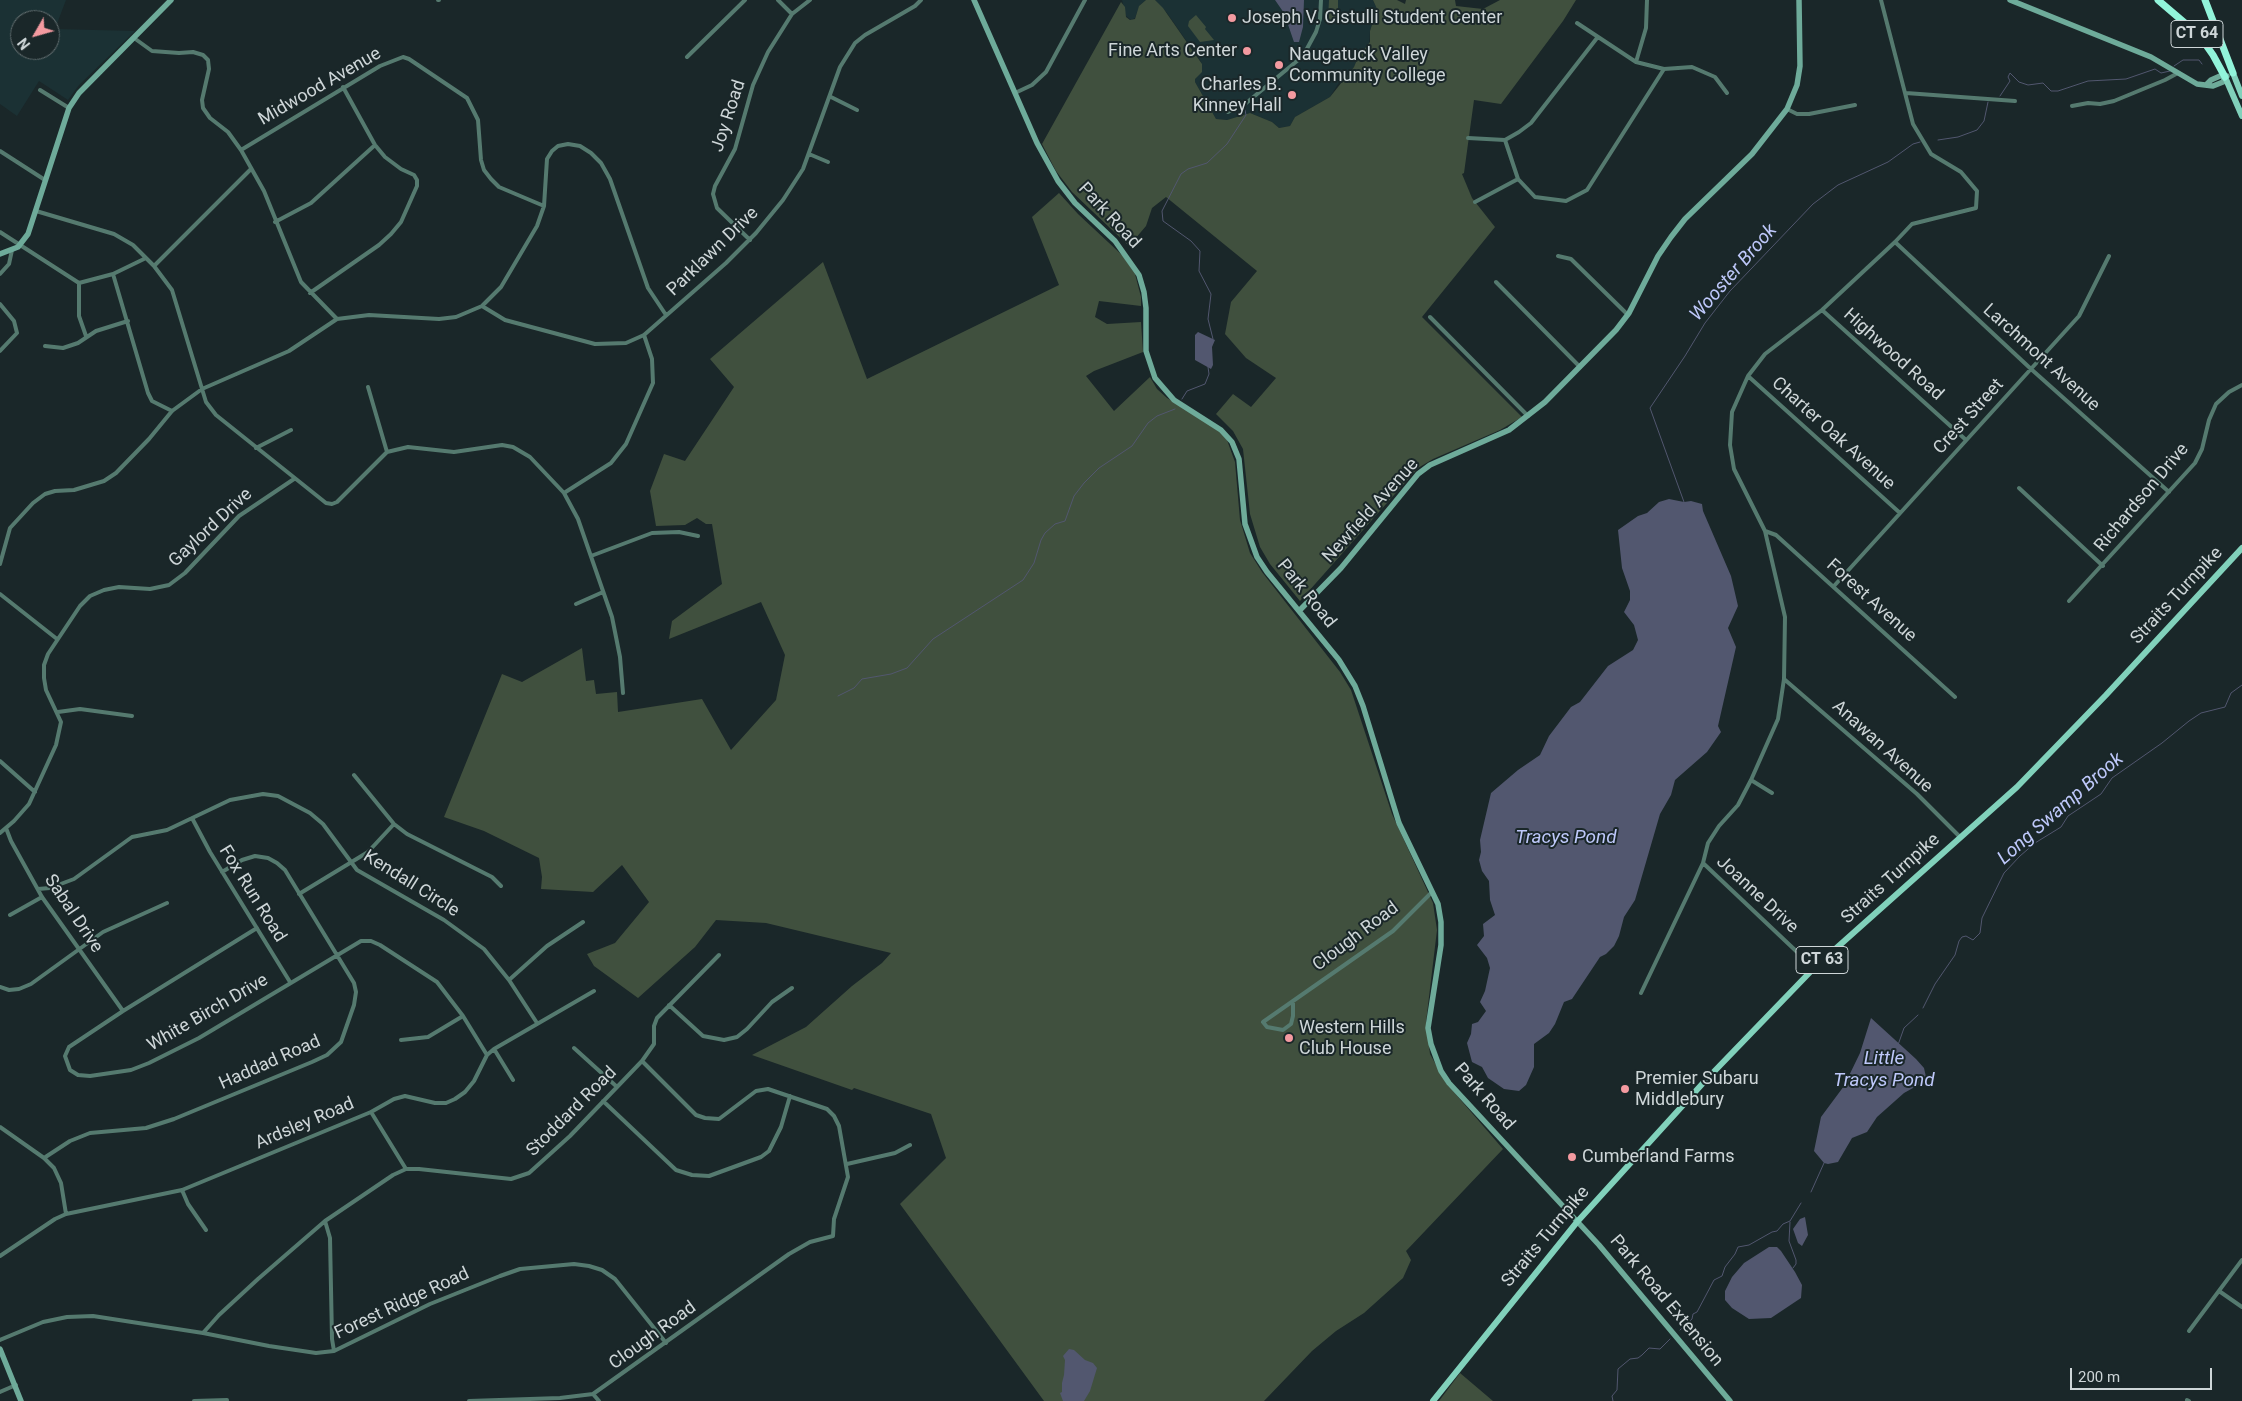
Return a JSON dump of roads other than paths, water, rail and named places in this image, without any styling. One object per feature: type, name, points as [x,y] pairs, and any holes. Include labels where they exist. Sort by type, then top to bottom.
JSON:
[{"type":"highway","name":"CT 64","points":[[2158,0],[2199,35],[2225,77]]},
{"type":"highway","name":"CT 64","points":[[2206,1],[2233,73]]},
{"type":"main road","points":[[0,254],[12,250],[28,235],[69,108],[84,87],[171,0]]},
{"type":"main road","name":"Park Road","points":[[974,0],[1037,143],[1058,181],[1075,203],[1115,241],[1135,266],[1144,292],[1146,351],[1155,378],[1174,400],[1221,430],[1232,442],[1239,459],[1243,514],[1252,543],[1267,572],[1339,660],[1355,686],[1364,706],[1399,823],[1433,891],[1441,922],[1441,945],[1428,1028],[1434,1057],[1449,1083],[1577,1222]]},
{"type":"main road","name":"Newfield Avenue","points":[[1299,611],[1341,568],[1418,474],[1430,465],[1509,430],[1545,402],[1616,330],[1628,314],[1670,237],[1685,219],[1752,154],[1787,109],[1797,85],[1800,66],[1799,0]]},
{"type":"main road","points":[[2010,0],[2137,51],[2174,70],[2195,84],[2213,86],[2223,82],[2225,77],[2233,73]]},
{"type":"main road","name":"CT 64","points":[[2233,73],[2242,96]]},
{"type":"main road","name":"CT 64","points":[[2225,77],[2242,116]]},
{"type":"main road","name":"Straits Turnpike","points":[[1433,1401],[1577,1222],[1704,1082],[1814,968],[2017,787],[2106,695],[2242,548]]},
{"type":"main road","name":"Park Road Extension","points":[[1577,1222],[1599,1245],[1730,1401]]},
{"type":"main road","points":[[0,1349],[21,1401]]},
{"type":"street","points":[[687,57],[745,0]]},
{"type":"street","points":[[778,0],[792,14]]},
{"type":"street","name":"Joy Road","points":[[750,240],[717,208],[713,194],[715,186],[735,149],[756,78],[768,52],[792,14],[810,0]]},
{"type":"street","name":"Parklawn Drive","points":[[482,306],[505,320],[595,344],[626,343],[644,335],[715,274],[750,240],[794,185],[809,154],[831,97],[840,67],[855,44],[865,35],[915,6],[921,0]]},
{"type":"street","points":[[1015,93],[1032,85],[1046,72],[1085,0]]},
{"type":"street","points":[[1228,112],[1245,104],[1303,56],[1316,32],[1320,19],[1320,0]]},
{"type":"street","points":[[1636,62],[1646,28],[1647,0]]},
{"type":"street","points":[[1641,993],[1703,864],[1712,837],[1719,826],[1738,805],[1778,720],[1784,679],[1784,617],[1765,531],[1734,469],[1730,445],[1732,412],[1748,376],[1765,354],[1822,310],[1912,224],[1976,208],[1977,191],[1961,172],[1932,154],[1921,140],[1913,124],[1881,0]]},
{"type":"street","points":[[1577,23],[1636,62],[1664,68],[1692,67],[1715,78],[1727,93]]},
{"type":"street","points":[[134,38],[152,51],[179,54],[193,52],[203,55],[208,60],[209,70],[202,100],[203,108],[210,118],[228,132],[241,150],[264,191],[301,282],[337,319]]},
{"type":"street","points":[[1468,138],[1505,140],[1531,123],[1597,38]]},
{"type":"street","name":"Midwood Avenue","points":[[241,150],[343,86],[396,59],[409,59],[467,98],[474,107],[478,120],[481,160],[484,170],[490,179],[499,187],[544,206]]},
{"type":"street","points":[[1505,140],[1518,179],[1535,197],[1566,201],[1587,190],[1664,68]]},
{"type":"street","points":[[2072,106],[2114,101],[2165,80],[2174,70]]},
{"type":"street","points":[[310,293],[379,245],[391,234],[401,222],[417,186],[417,180],[414,175],[385,157],[375,145],[343,86]]},
{"type":"street","points":[[40,90],[69,108]]},
{"type":"street","points":[[1906,93],[2015,101]]},
{"type":"street","points":[[831,97],[858,110]]},
{"type":"street","points":[[1787,109],[1797,114],[1809,114],[1855,105]]},
{"type":"street","points":[[0,564],[10,528],[33,503],[45,494],[55,491],[74,490],[104,481],[123,466],[172,412],[202,389],[289,351],[337,319],[369,314],[438,319],[456,317],[482,306],[500,287],[537,226],[544,206],[547,159],[558,146],[568,144],[580,146],[591,153],[610,179],[648,288],[666,315]]},
{"type":"street","points":[[275,222],[311,204],[375,145]]},
{"type":"street","points":[[0,151],[45,180]]},
{"type":"street","points":[[809,154],[828,162]]},
{"type":"street","points":[[154,266],[251,169]]},
{"type":"street","points":[[1475,202],[1518,179]]},
{"type":"street","points":[[36,211],[114,234],[133,245],[154,266],[172,290],[206,402],[216,415],[326,503],[332,504],[385,456],[387,452],[408,447],[454,452],[490,446],[512,447],[530,457],[564,493],[578,519],[617,636],[623,694]]},
{"type":"street","points":[[0,232],[79,283],[113,274],[146,258]]},
{"type":"street","name":"Larchmont Avenue","points":[[1895,242],[2030,369],[2169,492]]},
{"type":"street","points":[[0,274],[9,264],[12,250]]},
{"type":"street","points":[[1558,256],[1571,259],[1628,314]]},
{"type":"street","name":"Crest Street","points":[[1834,586],[2080,316],[2109,256]]},
{"type":"street","points":[[113,274],[152,401],[172,412]]},
{"type":"street","points":[[1496,282],[1580,367]]},
{"type":"street","points":[[79,283],[79,316],[86,336]]},
{"type":"street","points":[[0,304],[14,321],[17,333],[0,351]]},
{"type":"street","name":"Highwood Road","points":[[1822,310],[1966,440]]},
{"type":"street","points":[[1430,317],[1528,416]]},
{"type":"street","points":[[45,346],[63,348],[78,343],[86,336],[128,322]]},
{"type":"street","points":[[564,493],[611,462],[626,444],[653,382],[652,359],[644,335]]},
{"type":"street","name":"Charter Oak Avenue","points":[[1748,376],[1900,513]]},
{"type":"street","name":"Richardson Drive","points":[[2070,601],[2195,463],[2202,449],[2209,420],[2216,404],[2229,392],[2242,385]]},
{"type":"street","points":[[368,387],[387,452]]},
{"type":"street","points":[[256,448],[291,430]]},
{"type":"street","name":"Gaylord Drive","points":[[0,833],[29,804],[60,731],[61,722],[58,712],[46,690],[44,665],[48,654],[76,611],[90,596],[104,590],[119,587],[150,589],[169,585],[185,573],[239,516],[294,479]]},
{"type":"street","points":[[2019,488],[2103,566]]},
{"type":"street","name":"Forest Avenue","points":[[1765,531],[1776,535],[1955,697]]},
{"type":"street","points":[[591,556],[652,533],[679,532],[698,536]]},
{"type":"street","points":[[576,604],[603,592]]},
{"type":"street","points":[[0,594],[57,639]]},
{"type":"street","name":"Anawan Avenue","points":[[1784,679],[1916,794],[1960,837]]},
{"type":"street","points":[[58,712],[80,710],[132,716]]},
{"type":"street","points":[[0,761],[35,792]]},
{"type":"street","points":[[354,775],[394,824],[407,834],[492,877],[501,886]]},
{"type":"street","points":[[1751,780],[1772,793]]},
{"type":"street","name":"Kendall Circle","points":[[38,889],[63,884],[79,876],[132,837],[167,830],[230,800],[263,794],[278,796],[310,813],[323,824],[357,870],[444,920],[484,949],[509,980],[537,1023]]},
{"type":"street","name":"Fox Run Road","points":[[192,818],[222,872],[290,982]]},
{"type":"street","points":[[299,894],[352,864],[368,852],[394,824]]},
{"type":"street","name":"Sabal Drive","points":[[6,828],[11,841],[42,897],[78,951],[111,992],[123,1011]]},
{"type":"street","name":"Haddad Road","points":[[44,1158],[70,1140],[90,1133],[146,1128],[174,1119],[327,1055],[336,1048],[344,1035],[356,992],[354,982],[285,870],[268,858],[255,856],[242,860],[222,872]]},
{"type":"street","name":"Joanne Drive","points":[[1703,864],[1814,968]]},
{"type":"street","name":"Clough Road","points":[[1293,1001],[1291,1024],[1283,1030],[1268,1027],[1263,1022],[1293,1001],[1393,931],[1433,891]]},
{"type":"street","points":[[10,915],[42,897]]},
{"type":"street","points":[[0,987],[9,990],[19,989],[31,984],[103,932],[167,902]]},
{"type":"street","points":[[509,980],[547,946],[583,922]]},
{"type":"street","name":"White Birch Drive","points":[[257,928],[123,1011],[69,1047],[66,1056],[70,1070],[78,1075],[90,1076],[131,1070],[172,1053],[361,940],[371,941],[437,982],[463,1016],[487,1055]]},
{"type":"street","name":"Stoddard Road","points":[[204,1333],[239,1297],[325,1221],[393,1175],[406,1169],[430,1169],[505,1179],[519,1177],[539,1166],[642,1061],[654,1044],[654,1026],[657,1018],[718,955]]},
{"type":"street","points":[[669,1005],[703,1036],[724,1040],[737,1037],[772,1002],[792,988]]},
{"type":"street","name":"Ardsley Road","points":[[0,1256],[55,1219],[66,1214],[182,1190],[371,1112],[405,1096],[435,1103],[446,1103],[455,1099],[465,1092],[474,1081],[487,1055],[494,1049],[594,991]]},
{"type":"street","points":[[401,1040],[428,1038],[463,1016]]},
{"type":"street","points":[[574,1048],[616,1086]]},
{"type":"street","points":[[494,1049],[513,1080]]},
{"type":"street","points":[[642,1061],[696,1115],[705,1118],[719,1119],[756,1091],[768,1090],[827,1110],[834,1116],[839,1126],[847,1164],[895,1153],[910,1145]]},
{"type":"street","points":[[603,1101],[676,1170],[692,1175],[709,1176],[761,1157],[769,1151],[781,1127],[790,1096]]},
{"type":"street","points":[[371,1112],[406,1169]]},
{"type":"street","points":[[0,1127],[44,1158],[54,1168],[60,1183],[66,1214]]},
{"type":"street","name":"Clough Road","points":[[469,1401],[560,1398],[594,1394],[789,1254],[810,1242],[833,1236],[834,1219],[847,1186],[847,1164]]},
{"type":"street","points":[[182,1190],[188,1204],[206,1230]]},
{"type":"street","points":[[325,1221],[330,1238],[332,1339],[334,1351]]},
{"type":"street","points":[[2189,1331],[2242,1260]]},
{"type":"street","name":"Forest Ridge Road","points":[[0,1340],[43,1322],[78,1316],[93,1316],[316,1353],[334,1351],[430,1304],[492,1279],[520,1269],[574,1264],[602,1270],[615,1278],[666,1343]]},
{"type":"street","points":[[2219,1291],[2242,1307]]},
{"type":"street","points":[[0,1392],[16,1385]]},
{"type":"street","points":[[594,1394],[599,1401]]},
{"type":"street","points":[[194,1401],[227,1400]]},
{"type":"water","points":[[1275,0],[1304,0],[1303,27],[1299,42],[1294,42],[1284,13]]},
{"type":"water","points":[[1198,332],[1215,340],[1212,347],[1213,365],[1211,369],[1195,360],[1195,335]]},
{"type":"water","name":"Tracys Pond","points":[[1669,499],[1702,504],[1703,511],[1731,576],[1738,606],[1728,628],[1736,647],[1718,726],[1721,732],[1707,752],[1675,780],[1671,795],[1660,814],[1635,900],[1624,917],[1614,946],[1600,957],[1572,999],[1564,1002],[1549,1033],[1534,1044],[1534,1067],[1526,1085],[1519,1091],[1504,1089],[1488,1078],[1482,1067],[1472,1062],[1467,1043],[1471,1034],[1472,1024],[1478,1022],[1486,1011],[1480,1002],[1485,991],[1490,968],[1487,958],[1477,945],[1484,936],[1483,924],[1495,915],[1490,900],[1489,881],[1482,871],[1479,860],[1481,852],[1480,840],[1491,793],[1518,770],[1540,755],[1549,736],[1571,707],[1580,702],[1608,666],[1633,650],[1638,640],[1634,625],[1624,612],[1630,600],[1630,591],[1622,568],[1618,530],[1638,516],[1647,513],[1659,502]]},
{"type":"water","name":"Little Tracys Pond","points":[[1871,1018],[1916,1059],[1924,1068],[1926,1077],[1922,1083],[1904,1093],[1877,1117],[1867,1132],[1852,1138],[1838,1162],[1824,1163],[1814,1151],[1821,1117],[1844,1086],[1860,1053]]},
{"type":"water","points":[[1805,1217],[1808,1235],[1802,1246],[1798,1243],[1793,1229],[1800,1219]]},
{"type":"water","points":[[1769,1247],[1777,1247],[1795,1272],[1802,1285],[1801,1298],[1771,1318],[1749,1319],[1732,1308],[1725,1300],[1725,1291],[1732,1277],[1744,1263]]},
{"type":"water","points":[[1069,1349],[1074,1350],[1097,1368],[1090,1391],[1084,1401],[1063,1401],[1060,1393],[1062,1392],[1064,1375],[1065,1360],[1063,1356]]},
{"type":"waterway","name":"Wooster Brook","points":[[2174,66],[2183,60],[2199,60],[2202,64]]},
{"type":"waterway","name":"Wooster Brook","points":[[2000,96],[2010,81],[2008,77],[2010,73],[2019,82],[2028,85],[2043,83],[2051,91],[2058,91],[2088,81],[2126,79],[2155,69],[2161,73],[2170,71]]},
{"type":"waterway","name":"Wooster Brook","points":[[1938,140],[1958,137],[1977,130],[1984,121],[1988,102]]},
{"type":"waterway","points":[[1213,339],[1208,319],[1211,294],[1199,271],[1200,251],[1191,241],[1163,221],[1162,211],[1181,174],[1188,169],[1207,163],[1227,144],[1246,115],[1245,110]]},
{"type":"waterway","name":"Wooster Brook","points":[[1684,502],[1650,408],[1705,323],[1730,291],[1813,204],[1838,185],[1888,162],[1913,144],[1920,142]]},
{"type":"waterway","points":[[1182,399],[1187,391],[1205,384],[1209,374],[1208,367]]},
{"type":"waterway","points":[[838,696],[854,688],[862,679],[891,674],[907,668],[933,639],[1023,580],[1034,563],[1045,533],[1055,524],[1065,521],[1074,496],[1084,483],[1099,468],[1132,446],[1148,423],[1157,416],[1175,409]]},
{"type":"waterway","name":"Long Swamp Brook","points":[[1923,1008],[1935,984],[1955,955],[1962,937],[1966,936],[1973,940],[1980,933],[1982,918],[2004,873],[2020,856],[2035,843],[2061,827],[2068,816],[2101,794],[2112,778],[2162,743],[2189,721],[2201,713],[2225,707],[2231,693],[2242,685]]},
{"type":"waterway","name":"Long Swamp Brook","points":[[1898,1045],[1904,1028],[1918,1015]]},
{"type":"waterway","name":"Long Swamp Brook","points":[[1811,1192],[1824,1163]]},
{"type":"waterway","name":"Long Swamp Brook","points":[[1680,1330],[1692,1319],[1693,1314],[1697,1312],[1714,1280],[1722,1276],[1725,1267],[1738,1247],[1749,1245],[1777,1231],[1783,1224],[1790,1221],[1801,1203]]},
{"type":"waterway","points":[[1790,1222],[1789,1241],[1796,1260],[1793,1268]]},
{"type":"waterway","name":"Long Swamp Brook","points":[[1613,1401],[1612,1396],[1617,1390],[1618,1369],[1630,1359],[1638,1358],[1649,1348],[1660,1349],[1670,1339]]},
{"type":"place","name":"Joseph V. Cistulli Student Center","points":[[1232,18]]},
{"type":"place","name":"Fine Arts Center","points":[[1247,51]]},
{"type":"place","name":"Naugatuck Valley Community College","points":[[1279,65]]},
{"type":"place","name":"Charles B. Kinney Hall","points":[[1292,95]]},
{"type":"place","name":"Western Hills Club House","points":[[1289,1038]]},
{"type":"place","name":"Premier Subaru Middlebury","points":[[1625,1089]]},
{"type":"place","name":"Cumberland Farms","points":[[1572,1157]]}]
